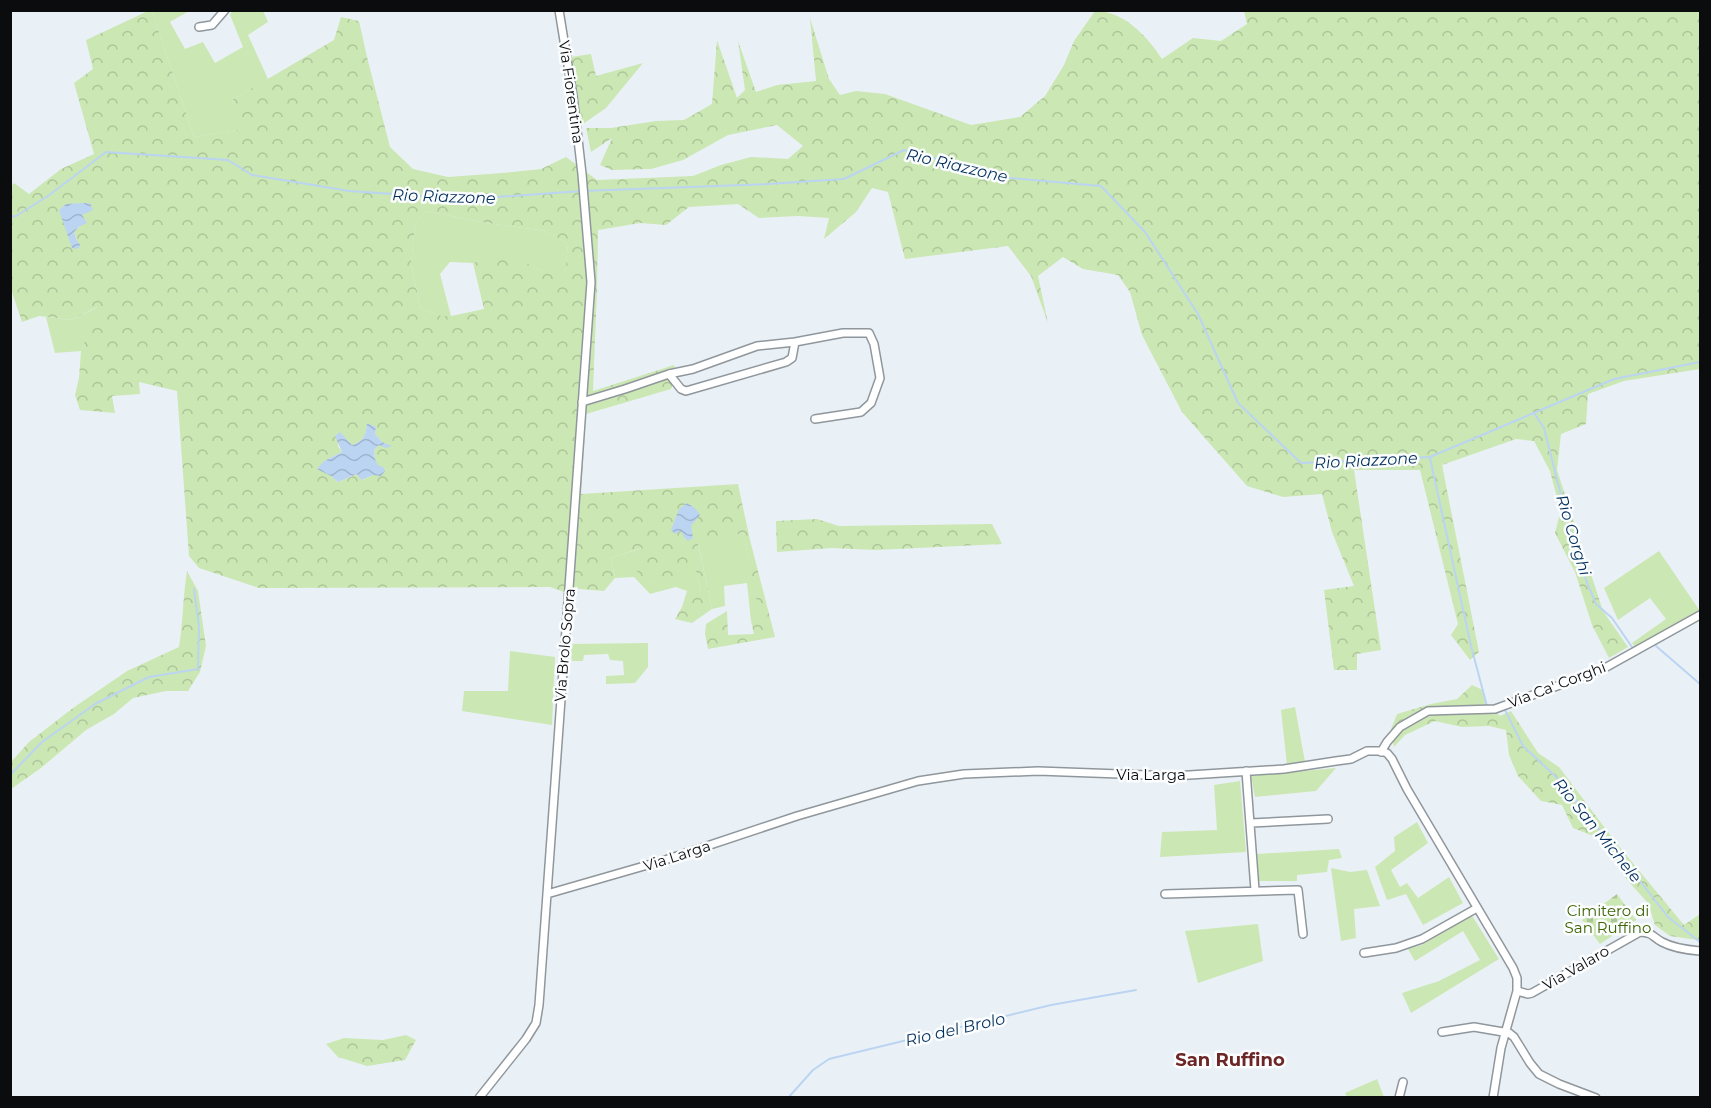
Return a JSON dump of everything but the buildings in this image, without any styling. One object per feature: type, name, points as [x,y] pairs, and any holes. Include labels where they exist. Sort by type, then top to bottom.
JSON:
[{"type":"street","points":[[199,27],[212,25],[225,10]]},
{"type":"street","name":"Via Fiorentina","points":[[559,10],[573,96],[582,174]]},
{"type":"street","name":"Via Brolo Sopra","points":[[478,1098],[526,1039],[536,1023],[539,1005],[591,282],[582,174]]},
{"type":"street","points":[[582,402],[669,374],[693,369],[757,346],[843,333],[869,333],[874,344],[880,378],[871,404],[861,412],[815,419]]},
{"type":"street","points":[[669,374],[681,389],[686,391],[786,362],[792,358],[795,342]]},
{"type":"street","name":"Via Ca' Corghi","points":[[1381,752],[1400,727],[1428,711],[1496,709],[1603,669],[1701,615]]},
{"type":"street","name":"Via Larga","points":[[547,894],[665,860],[797,816],[918,781],[964,774],[1038,771],[1174,776],[1284,769],[1351,759],[1367,752],[1381,752]]},
{"type":"street","points":[[1381,752],[1387,753],[1392,759],[1407,789],[1517,978],[1517,991],[1504,1032],[1493,1098]]},
{"type":"street","points":[[1246,771],[1255,890]]},
{"type":"street","points":[[1251,823],[1328,819]]},
{"type":"street","points":[[1165,894],[1298,890],[1303,934]]},
{"type":"street","points":[[1364,953],[1396,948],[1422,939],[1477,908]]},
{"type":"street","name":"Via Valaro","points":[[1517,991],[1532,993],[1640,932],[1651,933],[1661,941],[1676,947],[1701,951]]},
{"type":"street","points":[[1442,1032],[1474,1027],[1504,1032],[1514,1037],[1539,1074],[1596,1098]]},
{"type":"street","points":[[1399,1098],[1403,1082]]},
{"type":"green space","points":[[152,11],[189,11],[170,22],[185,49],[203,42],[215,63],[243,47],[230,15],[232,11],[263,11],[268,22],[248,35],[268,79],[232,100],[244,129],[194,137]]},
{"type":"green space","points":[[152,11],[194,137],[243,129],[232,100],[334,40],[341,17],[359,21],[390,147],[413,169],[448,177],[502,173],[541,169],[566,157],[597,180],[693,176],[751,157],[788,159],[803,146],[777,125],[728,135],[683,160],[651,169],[612,170],[600,165],[612,138],[591,152],[586,128],[611,128],[656,121],[684,120],[712,104],[717,40],[737,98],[745,90],[738,41],[756,92],[777,85],[816,81],[810,18],[829,79],[840,95],[856,91],[885,94],[971,125],[1020,117],[1045,96],[1064,65],[1074,41],[1095,11],[1116,15],[1134,26],[1162,59],[1193,38],[1221,41],[1247,24],[1244,11],[1700,11],[1700,369],[1624,381],[1588,394],[1586,424],[1561,434],[1557,470],[1603,611],[1628,647],[1609,658],[1592,625],[1575,572],[1555,533],[1560,513],[1550,471],[1534,441],[1516,439],[1442,465],[1479,652],[1470,660],[1451,635],[1458,624],[1420,470],[1354,470],[1381,650],[1357,654],[1357,670],[1334,670],[1324,590],[1354,586],[1332,532],[1322,494],[1283,497],[1247,486],[1182,412],[1142,335],[1130,292],[1118,275],[1083,269],[1063,257],[1038,276],[1048,323],[1031,276],[1008,246],[905,259],[888,192],[872,188],[856,212],[824,239],[829,218],[798,216],[759,218],[738,204],[689,207],[666,225],[640,223],[598,230],[593,391],[674,365],[676,372],[671,389],[586,414],[581,494],[738,484],[775,637],[708,649],[706,624],[727,611],[728,635],[754,634],[751,621],[759,612],[743,533],[698,543],[712,609],[692,623],[675,619],[687,591],[701,590],[696,571],[647,585],[634,567],[642,548],[611,558],[615,578],[604,591],[579,589],[576,586],[575,596],[550,587],[259,588],[199,568],[189,556],[177,391],[139,382],[140,394],[112,396],[115,413],[80,410],[75,395],[81,351],[97,307],[71,320],[39,316],[22,322],[11,289],[11,187],[14,183],[29,194],[61,169],[94,154],[74,83],[93,69],[86,40]],"holes":[[[67,204],[87,212],[82,215],[80,226],[74,232],[77,241],[65,224],[59,210]],[[426,211],[487,223],[546,231],[568,244],[565,276],[540,270],[503,251],[473,263],[484,309],[451,316],[442,316],[421,309],[411,265],[415,224]],[[367,424],[376,427],[375,434],[382,442],[374,450],[381,475],[373,475],[361,480],[358,474],[338,482],[331,476],[324,461],[342,452],[338,446],[340,433],[352,445],[362,439]]]},
{"type":"green space","points":[[591,54],[596,76],[643,63],[606,108],[580,126],[571,57]]},
{"type":"green space","points":[[426,211],[487,223],[546,231],[568,244],[565,277],[540,270],[503,252],[473,263],[450,262],[440,274],[451,316],[442,316],[421,309],[411,265],[415,224]]},
{"type":"green space","points":[[98,307],[81,351],[55,353],[46,317],[71,320]]},
{"type":"green space","points":[[817,519],[839,526],[992,524],[1002,544],[875,550],[832,548],[777,552],[776,521]]},
{"type":"green space","points":[[743,533],[760,613],[751,621],[747,583],[724,586],[725,606],[712,609],[698,542]]},
{"type":"green space","points":[[643,548],[647,585],[696,570],[701,591],[687,591],[676,587],[650,594],[634,577],[615,578],[611,558]]},
{"type":"green space","points":[[1659,551],[1700,611],[1636,648],[1632,643],[1666,619],[1650,598],[1618,620],[1604,588]]},
{"type":"green space","points":[[187,571],[198,591],[206,646],[200,672],[188,691],[166,691],[133,698],[114,714],[86,730],[41,768],[11,789],[11,762],[29,742],[127,671],[179,647]]},
{"type":"green space","points":[[648,643],[648,667],[635,683],[606,684],[606,676],[624,675],[623,661],[610,660],[608,654],[584,655],[583,661],[572,661],[570,644]]},
{"type":"green space","points":[[510,651],[555,657],[552,725],[462,711],[464,691],[508,691]]},
{"type":"green space","points":[[1472,685],[1483,690],[1486,703],[1500,716],[1511,711],[1538,753],[1559,767],[1617,844],[1684,925],[1700,914],[1700,939],[1670,936],[1655,925],[1648,903],[1627,880],[1601,839],[1573,828],[1562,805],[1541,801],[1518,776],[1509,755],[1506,730],[1489,726],[1462,727],[1435,721],[1405,735],[1394,747],[1391,729],[1397,714],[1457,699]]},
{"type":"green space","points":[[1295,707],[1305,762],[1287,765],[1281,710]]},
{"type":"green space","points":[[1336,768],[1316,791],[1255,797],[1251,776]]},
{"type":"green space","points":[[1240,781],[1246,852],[1160,857],[1162,832],[1217,830],[1214,785]]},
{"type":"green space","points":[[1417,822],[1428,843],[1391,870],[1400,887],[1407,883],[1418,898],[1449,877],[1463,903],[1423,925],[1406,894],[1387,900],[1375,867],[1395,851],[1394,837]]},
{"type":"green space","points":[[1339,849],[1342,858],[1329,860],[1327,872],[1297,875],[1297,881],[1259,881],[1257,854]]},
{"type":"green space","points":[[1331,868],[1350,872],[1367,870],[1380,906],[1354,909],[1356,938],[1341,941]]},
{"type":"green space","name":"Cimitero di San Ruffino","points":[[1617,894],[1636,920],[1600,944],[1582,920]]},
{"type":"green space","points":[[1471,914],[1499,959],[1411,1013],[1402,993],[1439,981],[1480,960],[1463,931],[1415,961],[1408,949],[1422,945]]},
{"type":"green space","points":[[1258,924],[1263,961],[1198,983],[1185,931]]},
{"type":"green space","points":[[406,1035],[416,1040],[405,1060],[367,1066],[338,1057],[326,1044],[344,1038],[383,1040]]},
{"type":"green space","points":[[1377,1079],[1384,1097],[1347,1097],[1345,1093]]},
{"type":"water","points":[[90,203],[93,210],[82,215],[87,223],[74,232],[80,244],[79,248],[72,248],[59,210],[66,204]]},
{"type":"water","points":[[367,423],[376,427],[375,434],[382,442],[392,446],[386,448],[379,445],[374,450],[378,465],[385,471],[381,476],[373,475],[361,480],[357,474],[338,482],[317,469],[324,461],[342,452],[335,436],[340,432],[352,445],[364,437]]},
{"type":"water","points":[[687,503],[700,515],[691,526],[693,538],[688,541],[681,531],[675,534],[671,530],[679,509]]},
{"type":"waterway","name":"Rio Riazzone","points":[[10,217],[16,216],[48,196],[106,152],[228,160],[252,175],[349,191],[467,199],[582,191],[844,179],[904,150],[1009,178],[1101,186],[1145,232],[1198,314],[1238,403],[1301,463],[1430,457],[1614,379],[1700,362]]},
{"type":"waterway","name":"Rio Corghi","points":[[1534,413],[1544,428],[1569,527],[1596,604],[1612,618],[1632,647]]},
{"type":"waterway","name":"Rio San Michele","points":[[1430,458],[1471,646],[1487,706]]},
{"type":"waterway","points":[[10,775],[42,742],[95,704],[149,677],[198,669],[199,626],[194,589]]},
{"type":"waterway","name":"Rio Corghi","points":[[1656,646],[1700,684]]},
{"type":"waterway","name":"Rio San Michele","points":[[1505,710],[1523,746],[1555,776],[1668,917],[1700,942]]},
{"type":"waterway","name":"Rio del Brolo","points":[[788,1098],[813,1070],[829,1059],[1051,1005],[1136,990]]},
{"type":"district","name":"San Ruffino","points":[[1230,1060]]}]
